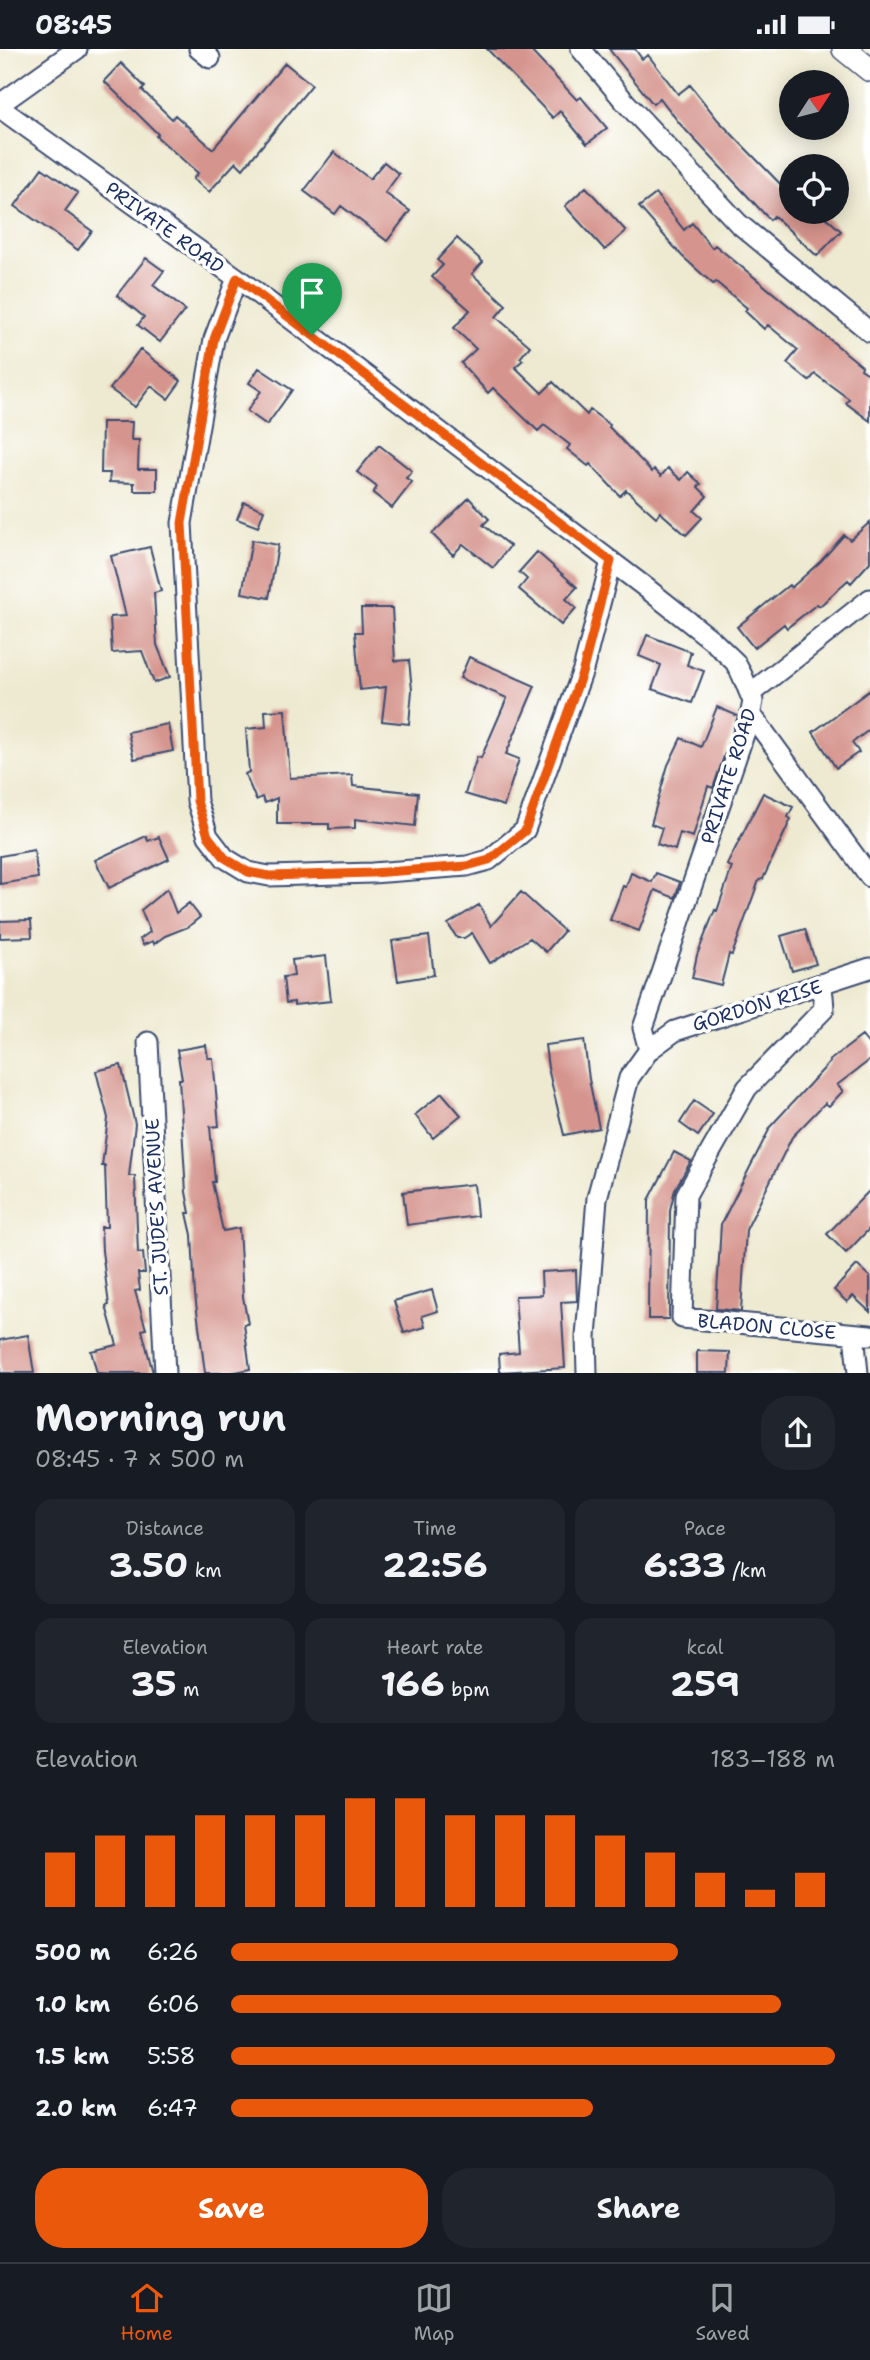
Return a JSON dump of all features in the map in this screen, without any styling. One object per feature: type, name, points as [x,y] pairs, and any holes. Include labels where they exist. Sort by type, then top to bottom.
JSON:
[{"type":"street","points":[[0,106],[77,49]]},
{"type":"street","points":[[581,49],[626,103],[738,223],[870,332]]},
{"type":"street","points":[[844,49],[870,71]]},
{"type":"street","name":"PRIVATE ROAD","points":[[0,106],[237,278],[611,561],[712,640],[735,662],[751,693],[753,701],[750,717],[643,1028],[649,1050]]},
{"type":"street","points":[[237,278],[214,339],[182,523],[197,801],[208,836],[225,858],[248,872],[269,876],[386,872],[467,866],[489,860],[525,831],[583,670],[611,561]]},
{"type":"street","points":[[751,693],[870,599]]},
{"type":"street","points":[[750,717],[757,721],[870,877]]},
{"type":"street","name":"GORDON RISE","points":[[649,1050],[675,1031],[690,1025],[818,987],[870,968]]},
{"type":"street","name":"BLADON CLOSE","points":[[818,987],[823,996],[824,1009],[747,1089],[686,1195],[682,1318],[862,1335],[858,1373]]},
{"type":"street","name":"ST. JUDE'S AVENUE","points":[[148,1042],[165,1373]]},
{"type":"street","points":[[587,1373],[586,1337],[597,1198],[629,1078],[649,1050]]},
{"type":"building","points":[[487,49],[529,49],[577,100],[581,97],[607,128],[587,144],[560,111],[553,118]]},
{"type":"building","points":[[609,49],[635,49],[642,59],[648,55],[678,94],[690,85],[718,120],[779,183],[779,221],[774,216],[770,220],[680,124],[660,98],[653,104]]},
{"type":"building","points":[[121,63],[145,87],[142,90],[172,119],[175,115],[213,149],[285,63],[312,85],[243,169],[236,162],[209,192],[193,179],[198,173],[156,136],[158,134],[104,81]]},
{"type":"building","points":[[334,152],[370,179],[384,162],[399,174],[385,193],[410,211],[387,241],[341,206],[335,214],[304,191]]},
{"type":"building","points":[[42,168],[78,193],[65,211],[92,231],[78,250],[15,206]]},
{"type":"building","points":[[586,187],[626,231],[605,250],[565,206]]},
{"type":"building","points":[[656,194],[684,230],[692,223],[712,248],[715,245],[862,366],[861,369],[870,375],[870,421],[846,403],[849,399],[815,374],[809,381],[787,363],[798,350],[768,325],[764,329],[745,311],[747,308],[716,282],[713,284],[682,256],[639,207]]},
{"type":"building","points":[[783,224],[833,224],[841,231],[817,256]]},
{"type":"building","points":[[457,238],[483,262],[472,274],[506,305],[496,317],[530,346],[520,358],[523,360],[515,367],[542,393],[553,382],[587,415],[590,410],[610,425],[652,472],[654,469],[661,476],[668,468],[681,480],[688,472],[701,484],[698,487],[707,496],[694,511],[702,518],[686,535],[660,512],[656,517],[626,490],[620,496],[590,464],[588,466],[567,449],[570,445],[544,425],[538,431],[493,388],[488,393],[461,363],[476,349],[454,328],[470,310],[432,277],[443,265],[437,260]]},
{"type":"building","points":[[146,258],[164,271],[153,285],[185,310],[160,342],[138,325],[144,317],[117,295]]},
{"type":"building","points":[[140,349],[181,381],[168,399],[151,386],[135,407],[110,389]]},
{"type":"building","points":[[259,368],[292,390],[267,425],[247,411],[261,391],[249,383]]},
{"type":"building","points":[[102,422],[132,422],[131,440],[139,440],[138,469],[157,469],[157,491],[134,491],[134,483],[109,482],[110,473],[101,473]]},
{"type":"building","points":[[379,445],[412,471],[406,478],[412,482],[392,508],[373,493],[377,487],[357,472]]},
{"type":"building","points":[[469,498],[489,519],[483,525],[510,546],[493,568],[463,544],[453,555],[432,534]]},
{"type":"building","points":[[244,502],[264,510],[258,527],[237,519]]},
{"type":"building","points":[[870,522],[870,562],[851,583],[848,580],[820,606],[817,604],[787,628],[784,624],[754,648],[737,627],[789,585],[791,588],[821,561],[844,535],[850,540]]},
{"type":"building","points":[[252,540],[278,545],[269,598],[242,593]]},
{"type":"building","points":[[150,547],[161,591],[154,593],[157,645],[170,677],[154,683],[142,651],[112,653],[110,617],[126,616],[111,556]]},
{"type":"building","points":[[537,552],[577,587],[566,599],[576,608],[561,625],[519,589],[527,579],[519,572]]},
{"type":"building","points":[[361,608],[392,608],[395,661],[409,660],[412,690],[409,724],[382,721],[386,687],[360,690],[355,632],[362,632]]},
{"type":"building","points":[[647,635],[691,652],[687,665],[704,671],[692,703],[652,689],[661,665],[639,656]]},
{"type":"building","points":[[469,657],[535,686],[506,754],[519,759],[504,806],[465,794],[477,757],[481,758],[507,698],[460,678]]},
{"type":"building","points":[[870,690],[870,729],[852,743],[859,752],[836,768],[813,732]]},
{"type":"building","points":[[717,707],[738,716],[713,788],[708,786],[693,837],[680,833],[675,850],[657,844],[662,828],[651,824],[668,765],[681,738],[701,747]]},
{"type":"building","points":[[285,710],[290,778],[352,775],[353,786],[418,793],[415,826],[355,819],[355,828],[329,829],[329,824],[277,824],[277,798],[265,803],[262,797],[256,800],[245,774],[249,772],[246,729],[266,727],[265,711]]},
{"type":"building","points":[[168,724],[173,751],[134,759],[128,732]]},
{"type":"building","points":[[763,793],[793,807],[788,817],[791,819],[763,879],[759,880],[732,955],[729,954],[721,985],[692,978],[697,955],[715,910],[717,911],[732,867],[727,865]]},
{"type":"building","points":[[146,836],[148,841],[159,837],[169,859],[109,888],[95,860]]},
{"type":"building","points":[[34,850],[38,878],[0,884],[0,856]]},
{"type":"building","points":[[631,873],[652,882],[656,873],[680,882],[675,898],[655,890],[639,931],[610,920]]},
{"type":"building","points":[[167,889],[176,913],[189,903],[200,917],[188,927],[165,936],[154,944],[153,941],[143,945],[140,939],[150,932],[141,910]]},
{"type":"building","points":[[521,892],[564,931],[546,952],[530,938],[490,963],[472,933],[464,938],[457,938],[448,924],[479,905],[491,926]]},
{"type":"building","points":[[31,920],[32,937],[0,938],[0,921]]},
{"type":"building","points":[[805,929],[816,964],[792,971],[781,936]]},
{"type":"building","points":[[429,936],[434,975],[398,981],[392,941]]},
{"type":"building","points":[[326,956],[331,1001],[294,1005],[294,1002],[286,1003],[283,977],[294,976],[292,960]]},
{"type":"building","points":[[862,1036],[870,1046],[870,1060],[837,1085],[843,1091],[829,1106],[825,1103],[792,1137],[746,1230],[741,1311],[716,1309],[721,1224],[768,1129],[829,1061]]},
{"type":"building","points":[[584,1040],[599,1128],[564,1135],[545,1045]]},
{"type":"building","points":[[206,1045],[208,1058],[213,1058],[219,1126],[210,1127],[215,1182],[212,1182],[223,1231],[239,1228],[243,1297],[248,1324],[244,1324],[250,1369],[231,1373],[205,1373],[195,1295],[192,1235],[187,1213],[190,1213],[186,1192],[179,1079],[182,1079],[177,1050]]},
{"type":"building","points":[[121,1065],[135,1124],[129,1176],[135,1176],[138,1253],[143,1253],[145,1273],[138,1273],[140,1290],[135,1291],[146,1329],[142,1330],[153,1373],[97,1373],[91,1351],[117,1345],[106,1306],[109,1305],[101,1227],[107,1227],[105,1166],[102,1166],[108,1118],[96,1071]]},
{"type":"building","points":[[442,1093],[461,1115],[433,1138],[415,1115]]},
{"type":"building","points":[[694,1101],[713,1114],[698,1136],[680,1123]]},
{"type":"building","points":[[674,1152],[691,1161],[675,1189],[670,1210],[669,1319],[648,1319],[649,1200]]},
{"type":"building","points":[[474,1184],[477,1216],[407,1225],[403,1192]]},
{"type":"building","points":[[870,1190],[870,1228],[846,1253],[827,1234]]},
{"type":"building","points":[[857,1265],[870,1277],[870,1312],[853,1296],[847,1302],[834,1290]]},
{"type":"building","points":[[576,1270],[577,1301],[561,1302],[565,1368],[500,1372],[499,1354],[519,1352],[515,1296],[542,1295],[541,1272]]},
{"type":"building","points":[[432,1290],[438,1311],[422,1316],[425,1327],[404,1333],[394,1301]]},
{"type":"building","points":[[28,1335],[34,1373],[0,1373],[0,1340]]},
{"type":"building","points":[[697,1351],[730,1352],[729,1373],[697,1373]]},
{"type":"route","points":[[237,278],[312,335],[611,561],[583,670],[525,831],[489,860],[467,866],[372,873],[269,876],[248,872],[225,858],[208,836],[197,801],[182,523],[214,339],[237,278]]}]
